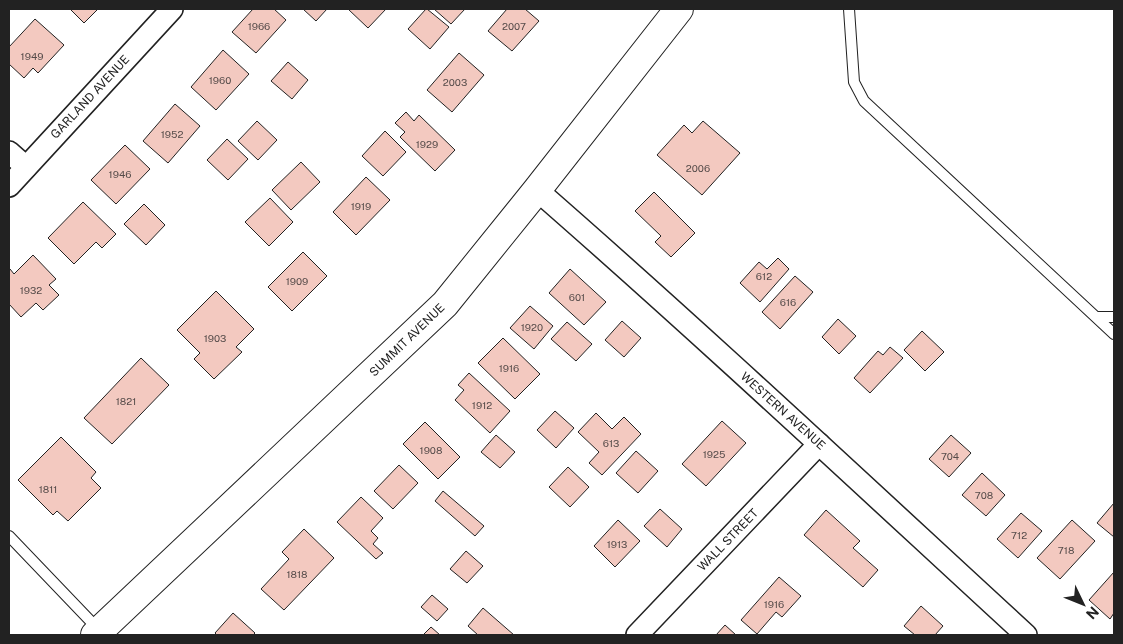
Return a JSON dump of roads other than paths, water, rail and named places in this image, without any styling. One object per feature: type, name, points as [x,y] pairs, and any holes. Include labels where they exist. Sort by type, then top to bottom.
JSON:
[{"type":"main road","name":"SUMMIT AVENUE","points":[[97,633],[445,304],[680,9]]},
{"type":"street","name":"GARLAND AVENUE","points":[[9,186],[172,9]]},
{"type":"street","points":[[9,152],[26,167]]},
{"type":"street","name":"WESTERN AVENUE","points":[[536,190],[819,444],[1026,635]]},
{"type":"street","name":"WALL STREET","points":[[637,635],[819,444]]},
{"type":"lane","points":[[849,9],[854,82],[864,100],[1114,334]]},
{"type":"lane","points":[[1097,317],[1114,317]]},
{"type":"lane","points":[[9,536],[97,633]]}]
